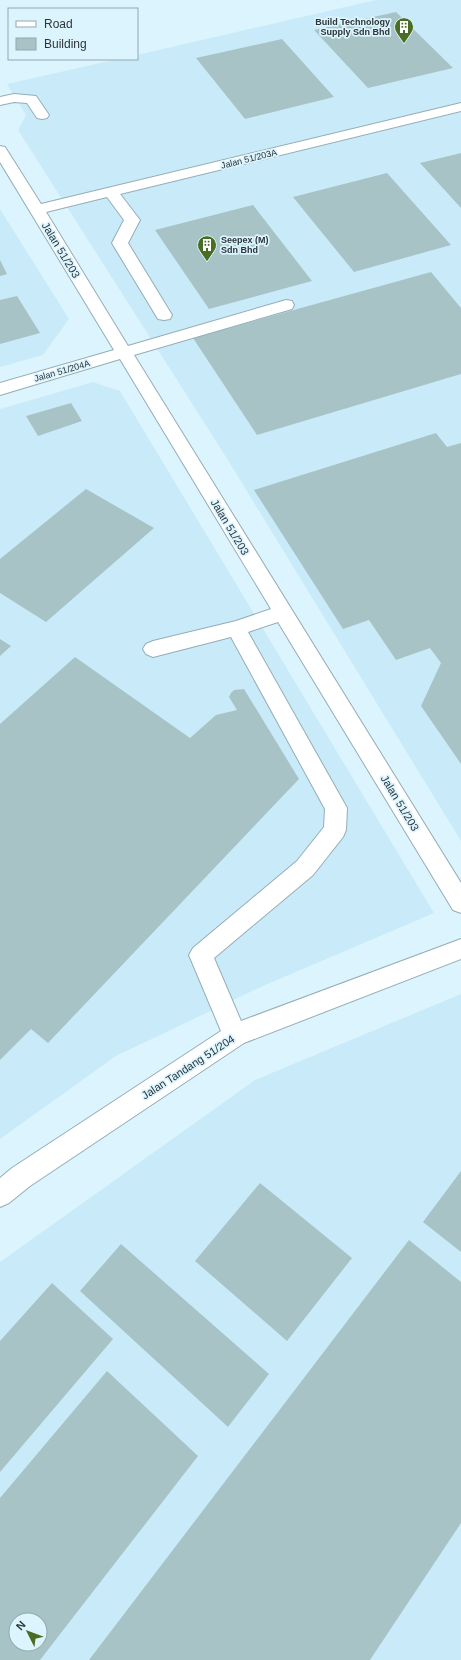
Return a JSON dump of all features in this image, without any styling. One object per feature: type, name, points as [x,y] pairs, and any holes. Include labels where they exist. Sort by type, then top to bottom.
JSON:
[{"type":"street","points":[[0,101],[14,98],[31,99],[42,114]]},
{"type":"street","name":"Jalan 51/203A","points":[[37,210],[461,107]]},
{"type":"street","name":"Jalan 51/203","points":[[0,150],[461,903]]},
{"type":"street","points":[[111,192],[132,220],[120,243],[164,315]]},
{"type":"street","name":"Jalan 51/204A","points":[[0,389],[286,305]]},
{"type":"street","points":[[153,649],[236,628],[283,613]]},
{"type":"street","points":[[235,1036],[202,955],[305,868],[335,830],[336,808],[236,628]]},
{"type":"street","name":"Jalan Tandang 51/204","points":[[0,1194],[21,1177],[235,1036],[461,950]]},
{"type":"shaded area","points":[[376,0],[461,0],[461,841],[226,457],[18,130],[26,115],[7,84],[114,60],[138,60],[138,55]]},
{"type":"shaded area","points":[[0,209],[69,319],[43,355],[0,367]]},
{"type":"shaded area","points":[[93,382],[120,391],[434,913],[263,986],[116,1056],[0,1139],[0,409]]},
{"type":"shaded area","points":[[461,994],[461,1660],[0,1660],[0,1262],[255,1080]]},
{"type":"building","points":[[396,12],[453,68],[368,88],[314,30]]},
{"type":"building","points":[[282,39],[334,97],[245,119],[196,58]]},
{"type":"building","points":[[461,153],[461,208],[420,163]]},
{"type":"building","points":[[387,173],[451,245],[354,272],[293,197]]},
{"type":"building","points":[[253,205],[312,281],[209,309],[155,230]]},
{"type":"building","points":[[0,260],[7,274],[0,276]]},
{"type":"building","points":[[431,272],[461,308],[461,374],[257,435],[193,338]]},
{"type":"building","points":[[17,296],[40,333],[0,344],[0,300]]},
{"type":"building","points":[[71,403],[82,421],[38,436],[26,416]]},
{"type":"building","points":[[436,433],[447,447],[461,443],[461,764],[421,706],[441,663],[430,648],[396,660],[369,620],[343,629],[254,490]]},
{"type":"building","points":[[86,489],[154,528],[46,622],[0,593],[0,559]]},
{"type":"building","points":[[0,639],[11,646],[0,656]]},
{"type":"building","points":[[75,657],[190,738],[216,715],[237,710],[229,697],[234,690],[244,689],[299,779],[48,1043],[31,1029],[0,1060],[0,724]]},
{"type":"building","points":[[461,1171],[461,1252],[423,1222]]},
{"type":"building","points":[[260,1183],[352,1258],[287,1341],[195,1261]]},
{"type":"building","points":[[409,1240],[461,1282],[461,1523],[370,1660],[89,1660]]},
{"type":"building","points":[[121,1244],[269,1374],[228,1427],[80,1291]]},
{"type":"building","points":[[52,1283],[113,1339],[0,1472],[0,1341]]},
{"type":"building","points":[[107,1371],[198,1456],[48,1650],[48,1612],[8,1612],[8,1652],[46,1652],[40,1660],[0,1660],[0,1498]]},
{"type":"place","name":"Build Technology Supply Sdn Bhd","points":[[404,44]]},
{"type":"place","name":"Seepex (M) Sdn Bhd","points":[[207,262]]}]
